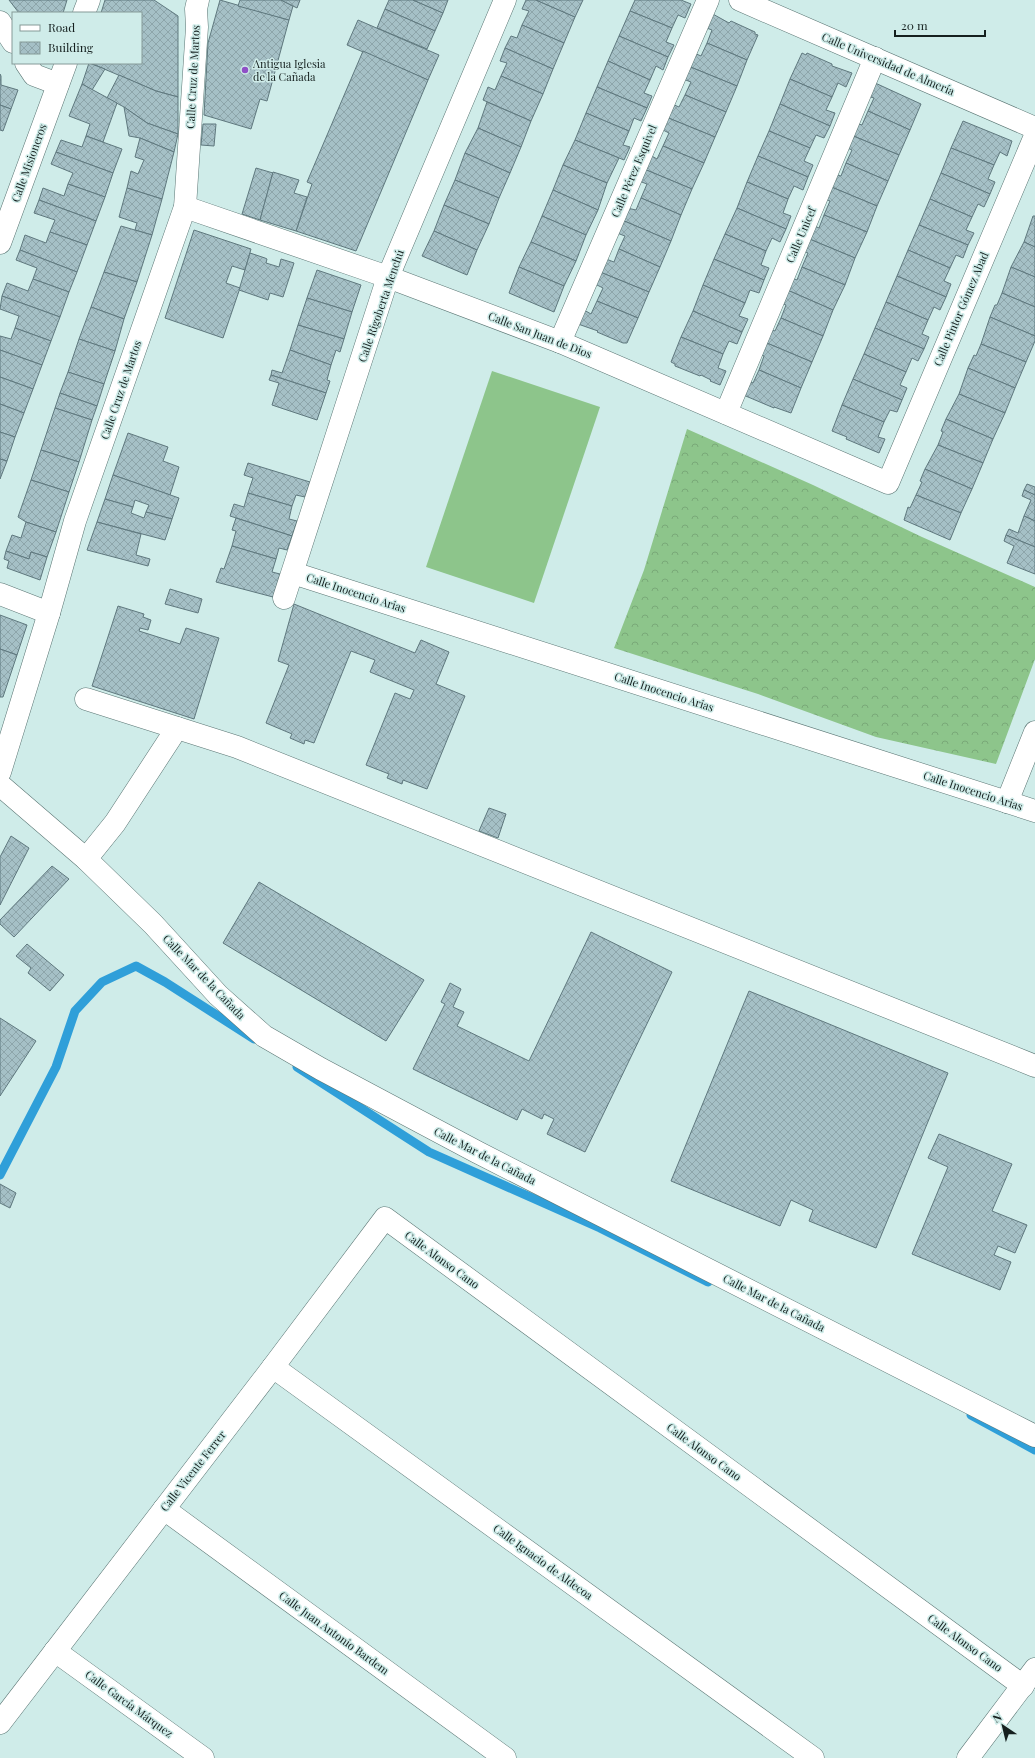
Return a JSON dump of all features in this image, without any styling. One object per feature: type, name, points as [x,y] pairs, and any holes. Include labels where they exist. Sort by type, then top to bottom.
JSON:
[{"type":"street","points":[[84,12],[89,0]]},
{"type":"street","name":"Calle Rigoberta Menchú","points":[[284,598],[388,277],[505,0]]},
{"type":"street","name":"Calle Pérez Esquivel","points":[[560,342],[708,0]]},
{"type":"street","name":"Calle Universidad de Almería","points":[[740,0],[1035,128]]},
{"type":"street","name":"Calle Cruz de Martos","points":[[0,772],[49,613],[75,521],[185,208],[197,27],[193,3]]},
{"type":"street","points":[[0,22],[12,40]]},
{"type":"street","name":"Calle Unicef","points":[[726,413],[875,58]]},
{"type":"street","points":[[27,64],[34,75],[58,84]]},
{"type":"street","name":"Calle Misioneros","points":[[0,243],[66,64]]},
{"type":"street","name":"Calle Pintor Gómez Abad","points":[[888,483],[1035,136]]},
{"type":"street","name":"Calle San Juan de Dios","points":[[185,208],[388,277],[560,342],[888,483]]},
{"type":"street","name":"Calle Inocencio Arias","points":[[293,573],[1035,811]]},
{"type":"street","points":[[0,594],[49,613]]},
{"type":"street","points":[[86,699],[244,750],[1035,1066]]},
{"type":"street","points":[[86,859],[115,824],[177,728]]},
{"type":"street","points":[[1007,802],[1035,732]]},
{"type":"street","name":"Calle Mar de la Cañada","points":[[0,785],[86,859],[153,924],[224,1000],[264,1036],[477,1152],[1035,1436]]},
{"type":"street","name":"Calle Vicente Ferrer","points":[[0,1723],[385,1218]]},
{"type":"street","name":"Calle Alonso Cano","points":[[385,1218],[1029,1678]]},
{"type":"street","name":"Calle Ignacio de Aldecoa","points":[[273,1366],[813,1758]]},
{"type":"street","name":"Calle Juan Antonio Bardem","points":[[164,1509],[505,1758]]},
{"type":"street","name":"Calle García Márquez","points":[[55,1651],[203,1758]]},
{"type":"street","points":[[968,1758],[1029,1678]]},
{"type":"green space","points":[[492,371],[600,407],[534,603],[426,567]]},
{"type":"green space","points":[[687,429],[1035,587],[1035,659],[996,764],[876,737],[758,694],[614,648],[644,570]]},
{"type":"building","points":[[9,0],[67,0],[63,12],[18,12]]},
{"type":"building","points":[[105,0],[154,0],[178,16],[178,97],[156,91],[92,64],[142,64],[142,12],[101,12]]},
{"type":"building","points":[[220,0],[289,20],[267,101],[260,99],[251,129],[204,115],[208,43]]},
{"type":"building","points":[[240,0],[281,0],[293,6],[289,20],[238,6]]},
{"type":"building","points":[[281,0],[300,0],[297,8]]},
{"type":"building","points":[[389,0],[413,0],[443,13],[435,31],[385,9]]},
{"type":"building","points":[[413,0],[448,0],[443,13]]},
{"type":"building","points":[[526,0],[536,0],[575,17],[564,43],[522,25],[529,11],[522,9]]},
{"type":"building","points":[[536,0],[583,0],[575,17]]},
{"type":"building","points":[[635,0],[681,0],[691,4],[685,18],[678,15],[672,28],[630,11]]},
{"type":"building","points":[[385,9],[435,31],[427,49],[377,28]]},
{"type":"building","points":[[630,11],[672,28],[666,42],[674,45],[668,57],[619,36]]},
{"type":"building","points":[[711,13],[729,23],[731,21],[755,32],[755,34],[758,35],[747,60],[707,43],[712,30],[704,27]]},
{"type":"building","points":[[358,20],[439,55],[428,80],[347,45]]},
{"type":"building","points":[[522,25],[564,43],[553,69],[505,48],[511,36],[517,38]]},
{"type":"building","points":[[619,36],[668,57],[663,70],[656,66],[650,80],[608,61]]},
{"type":"building","points":[[707,43],[747,60],[737,86],[688,66],[694,53],[701,56]]},
{"type":"building","points":[[505,48],[553,69],[543,94],[501,76],[507,63],[500,61]]},
{"type":"building","points":[[363,51],[428,80],[356,251],[296,231],[312,184],[307,182]]},
{"type":"building","points":[[802,53],[806,55],[807,53],[832,64],[832,66],[852,73],[846,87],[838,83],[832,97],[790,79]]},
{"type":"building","points":[[608,61],[650,80],[644,93],[652,96],[647,108],[597,87]]},
{"type":"building","points":[[89,64],[105,69],[92,90],[82,84]]},
{"type":"building","points":[[688,66],[737,86],[726,112],[685,95],[691,82],[683,79]]},
{"type":"building","points":[[0,74],[1,85],[18,90],[11,109],[0,105]]},
{"type":"building","points":[[119,75],[156,91],[178,97],[178,134],[147,123],[124,107],[107,98]]},
{"type":"building","points":[[501,76],[543,94],[531,121],[483,100],[488,87],[495,90]]},
{"type":"building","points":[[790,79],[832,97],[826,110],[835,113],[830,126],[780,104]]},
{"type":"building","points":[[873,82],[921,104],[910,130],[868,111],[874,98],[867,96]]},
{"type":"building","points":[[82,84],[117,103],[103,142],[86,136],[90,124],[69,116]]},
{"type":"building","points":[[597,87],[647,108],[641,121],[634,118],[629,131],[586,113]]},
{"type":"building","points":[[685,95],[726,112],[715,137],[666,117],[672,104],[679,107]]},
{"type":"building","points":[[487,102],[531,121],[521,147],[478,128]]},
{"type":"building","points":[[780,104],[830,126],[824,138],[816,135],[810,148],[769,131]]},
{"type":"building","points":[[0,105],[11,109],[3,131],[0,130]]},
{"type":"building","points":[[124,107],[147,123],[178,134],[174,152],[140,138],[129,136]]},
{"type":"building","points":[[868,111],[910,130],[899,155],[851,135],[856,123],[862,125]]},
{"type":"building","points":[[586,113],[629,131],[623,145],[630,147],[624,160],[575,140]]},
{"type":"building","points":[[666,117],[715,137],[704,163],[663,146],[669,133],[661,129]]},
{"type":"building","points":[[963,121],[1012,141],[1007,156],[1000,152],[994,165],[951,148]]},
{"type":"building","points":[[203,124],[216,124],[214,146],[201,145]]},
{"type":"building","points":[[478,128],[521,147],[510,173],[465,153]]},
{"type":"building","points":[[769,131],[810,148],[804,161],[813,165],[808,177],[758,156]]},
{"type":"building","points":[[851,135],[899,155],[888,181],[846,163],[852,150],[845,147]]},
{"type":"building","points":[[86,136],[122,149],[113,173],[56,152],[61,140],[82,147]]},
{"type":"building","points":[[140,138],[174,152],[162,199],[127,188],[131,171],[138,174],[144,160],[135,157]]},
{"type":"building","points":[[575,140],[619,158],[607,183],[563,165]]},
{"type":"building","points":[[663,146],[704,163],[692,189],[644,169],[650,155],[657,159]]},
{"type":"building","points":[[951,148],[994,165],[988,179],[995,182],[990,194],[941,173]]},
{"type":"building","points":[[56,152],[113,173],[105,197],[68,184],[73,173],[51,164]]},
{"type":"building","points":[[465,153],[510,173],[499,198],[455,180]]},
{"type":"building","points":[[758,156],[808,177],[803,190],[794,186],[788,199],[747,182]]},
{"type":"building","points":[[846,163],[888,181],[877,206],[829,186],[834,174],[841,176]]},
{"type":"building","points":[[563,165],[607,183],[598,210],[553,190]]},
{"type":"building","points":[[256,168],[273,173],[260,220],[242,214]]},
{"type":"building","points":[[644,169],[692,189],[681,215],[641,198],[647,184],[639,181]]},
{"type":"building","points":[[273,172],[299,180],[294,193],[307,197],[296,231],[260,220]]},
{"type":"building","points":[[941,173],[990,194],[984,207],[978,204],[972,217],[930,199]]},
{"type":"building","points":[[455,180],[499,198],[489,224],[444,205]]},
{"type":"building","points":[[747,182],[788,199],[783,213],[791,216],[786,229],[737,208]]},
{"type":"building","points":[[68,184],[105,197],[96,221],[39,200],[43,188],[64,196]]},
{"type":"building","points":[[829,186],[877,206],[867,232],[824,215],[830,201],[823,198]]},
{"type":"building","points":[[127,188],[162,199],[152,235],[135,230],[137,223],[119,217]]},
{"type":"building","points":[[553,190],[598,210],[586,235],[542,216]]},
{"type":"building","points":[[641,198],[681,215],[671,241],[622,220],[627,208],[636,210]]},
{"type":"building","points":[[930,199],[972,217],[966,230],[974,233],[968,245],[919,225]]},
{"type":"building","points":[[39,200],[96,221],[87,245],[50,232],[55,220],[34,213]]},
{"type":"building","points":[[444,205],[489,224],[477,250],[434,231]]},
{"type":"building","points":[[737,208],[786,229],[780,242],[772,238],[766,251],[725,234]]},
{"type":"building","points":[[824,215],[867,232],[855,258],[807,238],[812,225],[819,228]]},
{"type":"building","points":[[542,216],[586,235],[576,261],[531,242]]},
{"type":"building","points":[[1033,216],[1035,216],[1035,247],[1024,242]]},
{"type":"building","points":[[622,220],[671,241],[660,267],[619,249],[625,236],[617,233]]},
{"type":"building","points":[[919,225],[968,245],[963,258],[956,255],[950,268],[908,250]]},
{"type":"building","points":[[121,226],[152,235],[137,282],[104,272]]},
{"type":"building","points":[[194,230],[251,249],[245,270],[232,266],[226,283],[240,288],[223,338],[165,318]]},
{"type":"building","points":[[434,231],[477,250],[467,275],[422,256]]},
{"type":"building","points":[[50,232],[87,245],[77,272],[20,250],[25,235],[46,243]]},
{"type":"building","points":[[725,234],[766,251],[761,265],[769,268],[764,280],[714,259]]},
{"type":"building","points":[[807,238],[855,258],[845,285],[802,267],[808,253],[801,250]]},
{"type":"building","points":[[531,242],[576,261],[564,286],[519,267]]},
{"type":"building","points":[[1024,242],[1035,247],[1035,277],[1011,267]]},
{"type":"building","points":[[619,249],[660,267],[649,292],[600,272],[606,259],[614,262]]},
{"type":"building","points":[[20,250],[77,272],[69,292],[33,279],[37,268],[16,260]]},
{"type":"building","points":[[908,250],[950,268],[944,281],[951,284],[946,297],[897,276]]},
{"type":"building","points":[[250,253],[267,259],[266,263],[279,267],[281,259],[294,263],[283,297],[270,293],[268,300],[239,290]]},
{"type":"building","points":[[714,259],[764,280],[759,293],[750,290],[745,303],[703,285]]},
{"type":"building","points":[[519,267],[564,286],[554,312],[509,293]]},
{"type":"building","points":[[802,267],[845,285],[833,310],[785,289],[790,277],[797,280]]},
{"type":"building","points":[[1011,267],[1035,277],[1035,307],[1002,293]]},
{"type":"building","points":[[317,270],[361,285],[352,312],[307,298]]},
{"type":"building","points":[[104,272],[137,282],[124,319],[91,307]]},
{"type":"building","points":[[600,272],[649,292],[638,318],[597,301],[603,288],[595,284]]},
{"type":"building","points":[[897,276],[946,297],[940,310],[934,307],[928,320],[886,302]]},
{"type":"building","points":[[33,279],[69,292],[60,317],[2,296],[7,283],[28,291]]},
{"type":"building","points":[[703,285],[745,303],[739,316],[748,319],[742,332],[693,311]]},
{"type":"building","points":[[785,289],[833,310],[823,336],[781,318],[786,305],[779,302]]},
{"type":"building","points":[[1002,293],[1035,307],[1035,336],[990,317]]},
{"type":"building","points":[[2,296],[60,317],[51,341],[15,328],[19,316],[0,309]]},
{"type":"building","points":[[307,298],[352,312],[344,339],[298,325]]},
{"type":"building","points":[[597,301],[638,318],[627,343],[623,343],[597,332],[598,331],[578,324],[584,310],[591,314]]},
{"type":"building","points":[[886,302],[928,320],[922,334],[929,337],[924,349],[875,328]]},
{"type":"building","points":[[91,307],[124,319],[115,351],[79,339]]},
{"type":"building","points":[[693,311],[742,332],[737,344],[729,341],[723,354],[681,337]]},
{"type":"building","points":[[990,317],[1035,336],[1035,341],[1026,362],[981,344]]},
{"type":"building","points":[[781,318],[823,336],[812,362],[762,341],[768,329],[775,331]]},
{"type":"building","points":[[298,325],[344,339],[340,352],[336,350],[331,365],[290,350]]},
{"type":"building","points":[[15,328],[51,341],[42,365],[0,350],[0,336],[11,339]]},
{"type":"building","points":[[875,328],[924,349],[918,361],[912,358],[906,372],[864,354]]},
{"type":"building","points":[[681,337],[723,354],[718,368],[726,371],[720,385],[701,375],[700,376],[675,366],[675,364],[671,362]]},
{"type":"building","points":[[79,339],[115,351],[104,384],[68,372]]},
{"type":"building","points":[[762,341],[812,362],[801,388],[759,370],[764,356],[757,353]]},
{"type":"building","points":[[981,344],[1026,362],[1015,388],[968,368],[974,355],[976,356]]},
{"type":"building","points":[[0,350],[42,365],[33,389],[0,377]]},
{"type":"building","points":[[290,350],[331,365],[327,380],[330,381],[326,393],[271,375],[272,370],[282,373]]},
{"type":"building","points":[[864,354],[906,372],[900,385],[907,388],[902,400],[853,379]]},
{"type":"building","points":[[968,368],[1015,388],[1005,413],[959,394]]},
{"type":"building","points":[[759,370],[801,388],[791,413],[774,408],[741,394],[746,380],[753,383]]},
{"type":"building","points":[[68,372],[104,384],[97,406],[60,393]]},
{"type":"building","points":[[271,375],[326,393],[317,420],[272,405],[279,383],[269,380]]},
{"type":"building","points":[[0,377],[33,389],[24,413],[0,404]]},
{"type":"building","points":[[853,379],[902,400],[897,412],[890,410],[884,422],[842,405]]},
{"type":"building","points":[[60,393],[97,406],[92,420],[55,408]]},
{"type":"building","points":[[959,394],[1005,413],[993,439],[946,419]]},
{"type":"building","points":[[0,404],[24,413],[15,437],[0,432]]},
{"type":"building","points":[[842,405],[884,422],[878,437],[885,439],[879,453],[846,439],[847,437],[832,431]]},
{"type":"building","points":[[55,408],[92,420],[79,462],[41,450]]},
{"type":"building","points":[[946,419],[993,439],[983,463],[938,445],[943,432],[941,431]]},
{"type":"building","points":[[0,432],[15,437],[7,461],[0,459]]},
{"type":"building","points":[[128,433],[168,447],[163,461],[179,467],[170,495],[113,475]]},
{"type":"building","points":[[938,445],[983,463],[972,489],[925,469]]},
{"type":"building","points":[[41,450],[79,462],[69,492],[31,480]]},
{"type":"building","points":[[0,459],[7,461],[0,479]]},
{"type":"building","points":[[248,463],[310,482],[305,497],[296,495],[292,506],[248,493],[253,478],[244,475]]},
{"type":"building","points":[[925,469],[972,489],[961,513],[916,495],[922,482],[920,481]]},
{"type":"building","points":[[113,475],[179,498],[172,519],[146,512],[149,505],[135,500],[133,507],[105,499]]},
{"type":"building","points":[[31,480],[69,492],[56,532],[26,522],[18,517]]},
{"type":"building","points":[[1027,484],[1035,487],[1035,495],[1024,490]]},
{"type":"building","points":[[1024,490],[1035,495],[1035,521],[1024,516],[1031,500],[1022,496]]},
{"type":"building","points":[[248,493],[292,506],[289,519],[297,521],[292,536],[230,516],[234,504],[244,507]]},
{"type":"building","points":[[916,495],[961,513],[950,540],[904,520],[908,507],[910,508]]},
{"type":"building","points":[[105,499],[133,507],[131,513],[144,518],[146,512],[172,519],[165,540],[97,522]]},
{"type":"building","points":[[1024,516],[1035,521],[1035,547],[1006,535],[1009,529],[1018,533]]},
{"type":"building","points":[[236,518],[292,536],[287,550],[279,548],[276,559],[232,546],[236,531],[232,530]]},
{"type":"building","points":[[26,522],[56,532],[47,557],[31,552],[29,559],[6,551],[12,535],[21,538]]},
{"type":"building","points":[[97,522],[141,534],[136,555],[150,559],[148,566],[87,550]]},
{"type":"building","points":[[1006,535],[1035,547],[1035,574],[1007,563],[1014,546],[1004,541]]},
{"type":"building","points":[[232,546],[276,559],[272,572],[280,574],[273,597],[216,582],[221,568],[224,569]]},
{"type":"building","points":[[6,551],[29,559],[31,552],[47,557],[40,580],[7,568],[9,561],[4,559]]},
{"type":"building","points":[[170,589],[202,599],[198,613],[165,604]]},
{"type":"building","points":[[294,604],[415,653],[421,640],[449,652],[436,684],[465,696],[427,789],[403,780],[402,784],[387,778],[389,774],[366,765],[395,693],[410,699],[414,690],[370,672],[375,660],[351,651],[314,743],[305,740],[304,744],[290,738],[292,734],[266,723],[289,665],[278,661]]},
{"type":"building","points":[[118,606],[144,614],[143,617],[151,620],[148,630],[140,628],[139,631],[180,644],[186,628],[219,638],[194,719],[92,686]]},
{"type":"building","points":[[0,615],[27,625],[17,655],[0,649]]},
{"type":"building","points":[[0,649],[17,655],[3,697],[0,697]]},
{"type":"building","points":[[489,808],[506,814],[498,838],[479,831]]},
{"type":"building","points":[[11,836],[29,848],[0,905],[0,857]]},
{"type":"building","points":[[52,866],[69,879],[14,937],[0,924],[0,920]]},
{"type":"building","points":[[259,882],[424,980],[386,1041],[223,943]]},
{"type":"building","points":[[591,932],[672,972],[585,1152],[547,1134],[554,1119],[544,1114],[542,1119],[522,1109],[517,1120],[413,1069],[445,1004],[441,1002],[450,983],[461,989],[453,1007],[464,1012],[457,1026],[529,1061]]},
{"type":"building","points":[[27,944],[64,975],[50,991],[28,973],[31,968],[16,956]]},
{"type":"building","points":[[749,991],[948,1073],[876,1248],[809,1221],[813,1210],[791,1200],[780,1226],[671,1181]]},
{"type":"building","points":[[0,1018],[36,1041],[0,1096]]},
{"type":"building","points":[[939,1134],[1012,1164],[992,1211],[1027,1225],[1015,1253],[998,1246],[994,1255],[1011,1262],[1000,1290],[912,1254],[948,1167],[928,1158]]},
{"type":"building","points":[[0,1184],[16,1193],[10,1208],[0,1203]]},
{"type":"waterway","points":[[0,1175],[56,1067],[75,1011],[102,982],[136,966],[165,982],[254,1039]]},
{"type":"waterway","points":[[297,1067],[429,1152],[600,1228],[708,1282]]},
{"type":"waterway","points":[[971,1415],[1035,1450]]},
{"type":"place","name":"Antigua Iglesia de la Cañada","points":[[245,70]]}]
